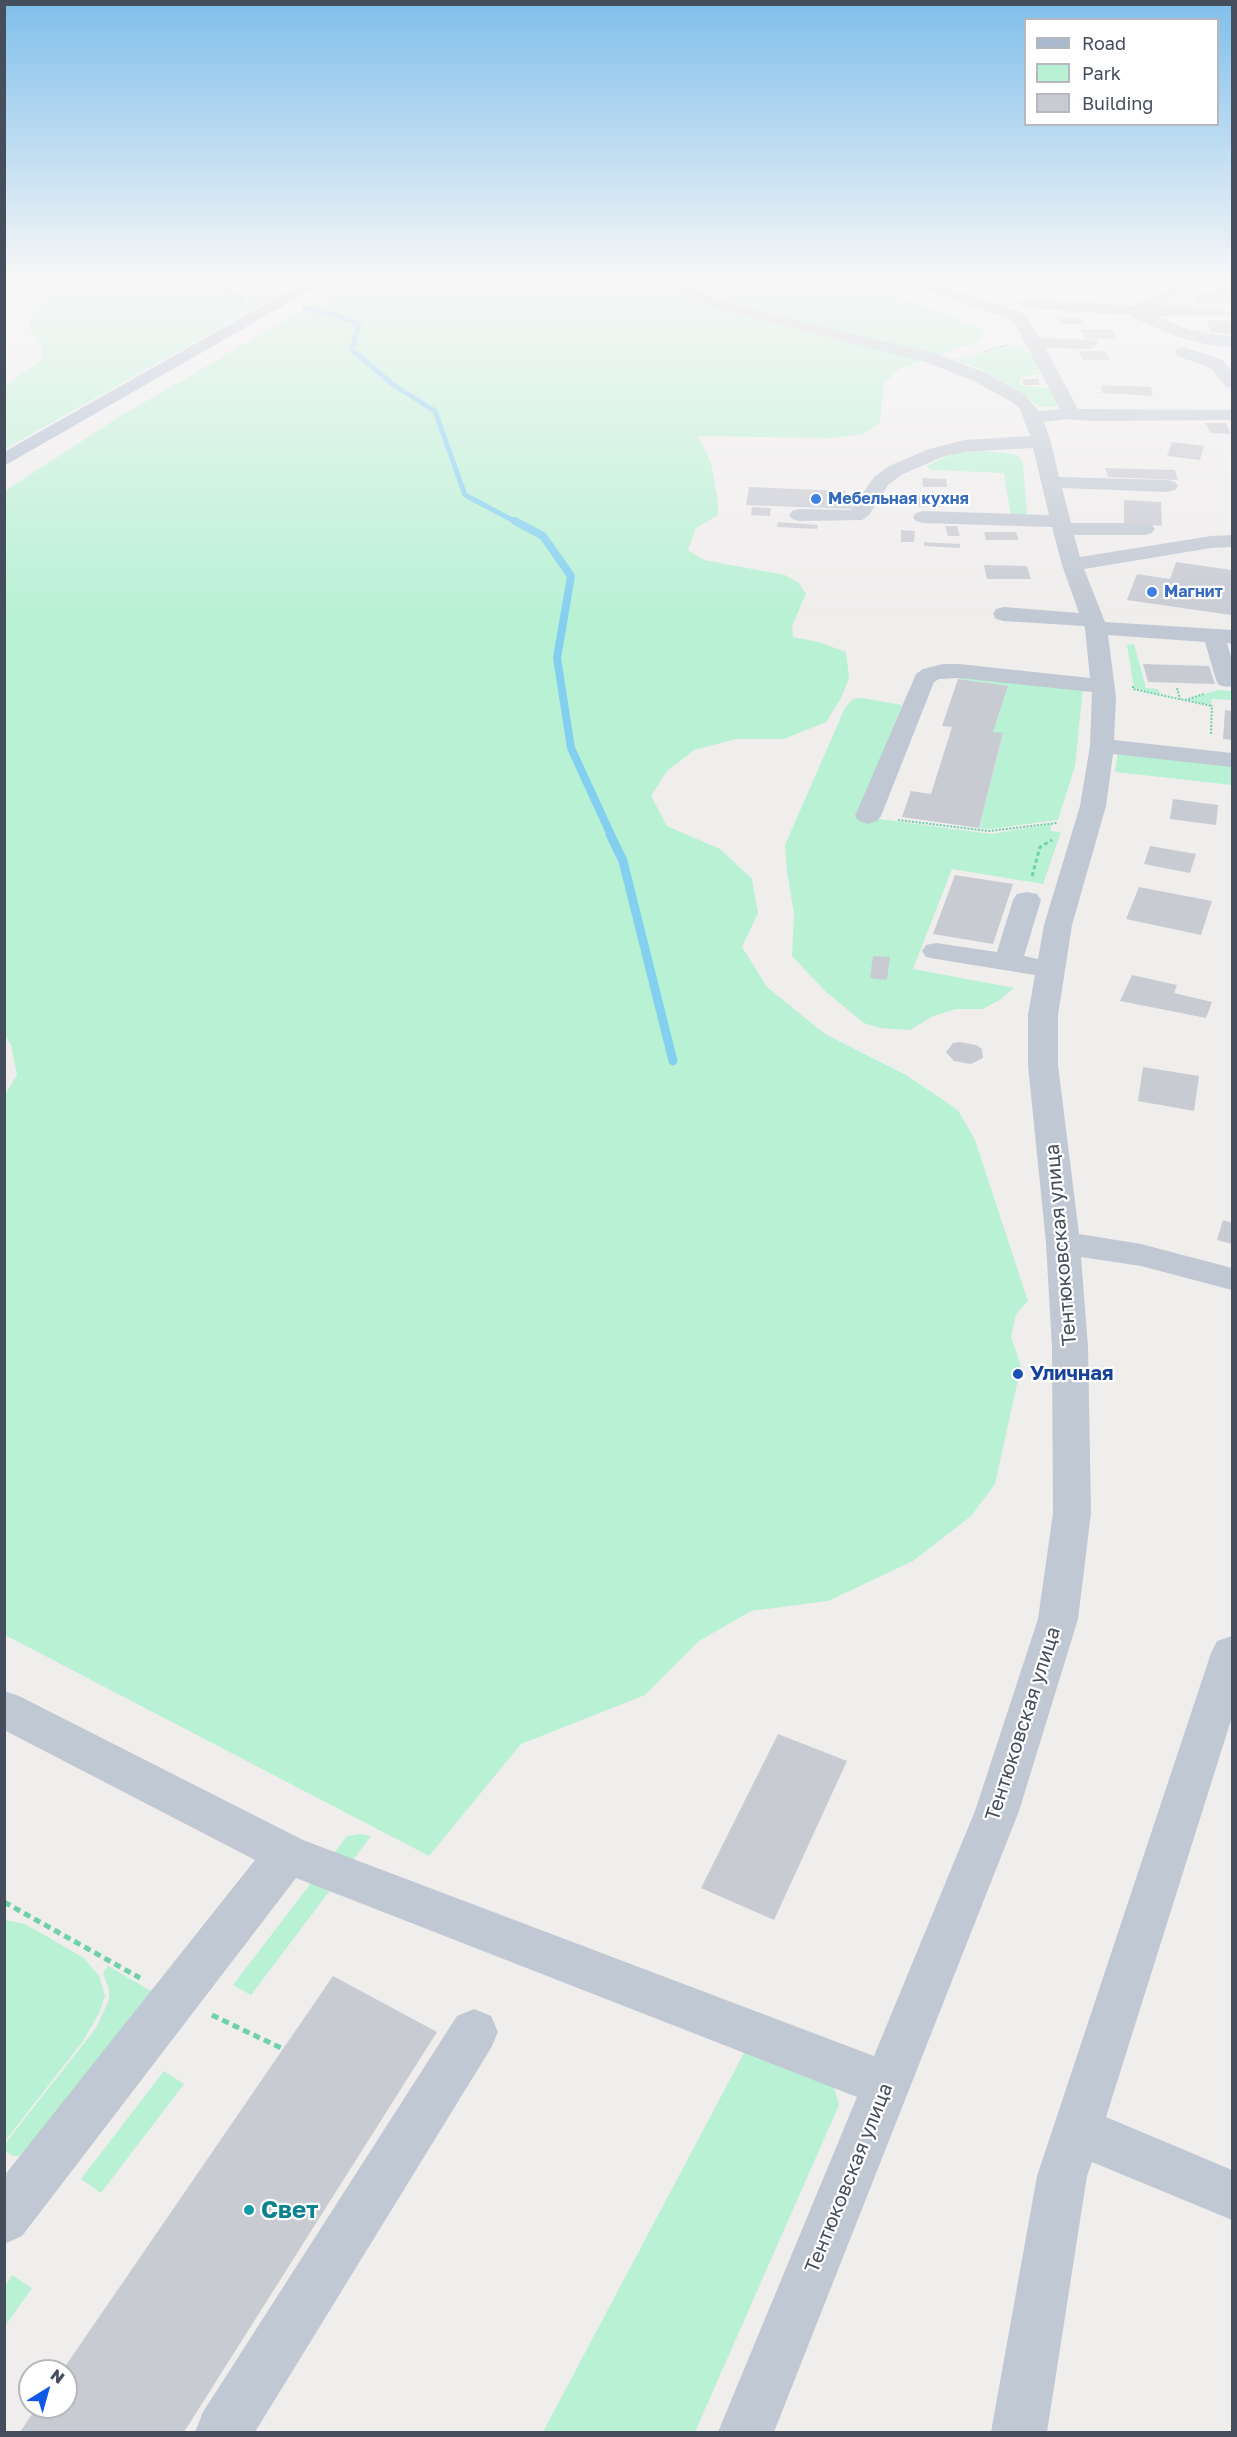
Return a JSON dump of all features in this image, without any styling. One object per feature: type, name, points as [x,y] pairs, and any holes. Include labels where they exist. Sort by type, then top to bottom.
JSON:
[{"type":"main road","points":[[4,460],[120,394]]},
{"type":"street","name":"Тентюковская улица","points":[[746,2433],[997,1810],[1058,1618],[1072,1513],[1070,1347],[1063,1243],[1043,1065],[1043,1015],[1058,925],[1093,806],[1102,746],[1118,687],[1072,565],[1034,417],[1012,394]]},
{"type":"street","points":[[1060,394],[1069,410],[1068,414]]},
{"type":"street","points":[[1034,417],[1068,414],[1092,416],[1233,415]]},
{"type":"street","points":[[799,515],[855,516],[862,511],[881,481],[896,470],[936,453],[988,444],[1042,442]]},
{"type":"street","points":[[1051,487],[1168,486]]},
{"type":"street","points":[[1051,487],[1153,499]]},
{"type":"street","points":[[923,517],[1145,529]]},
{"type":"street","points":[[1072,565],[1211,542],[1233,541]]},
{"type":"street","points":[[1004,614],[1223,636],[1227,680]]},
{"type":"street","points":[[867,816],[924,679],[931,674],[959,671],[1118,687]]},
{"type":"street","points":[[1102,746],[1233,760]]},
{"type":"street","points":[[1008,962],[1027,900]]},
{"type":"street","points":[[936,951],[1050,969]]},
{"type":"street","points":[[1063,1243],[1141,1255],[1233,1279]]},
{"type":"street","points":[[1019,2433],[1062,2176],[1233,1653]]},
{"type":"street","points":[[4,1709],[287,1854],[861,2074]]},
{"type":"street","points":[[4,2218],[287,1854]]},
{"type":"street","points":[[223,2433],[474,2032]]},
{"type":"street","points":[[1076,2130],[1233,2195]]},
{"type":"path","points":[[1118,687],[1212,706]]},
{"type":"path","points":[[1159,688],[1161,695]]},
{"type":"path","points":[[1177,688],[1180,699]]},
{"type":"path","points":[[1185,700],[1206,693]]},
{"type":"path","points":[[1210,744],[1213,700]]},
{"type":"path","points":[[867,816],[989,831],[1066,822]]},
{"type":"path","points":[[1027,900],[1040,847],[1056,838]]},
{"type":"path","points":[[4,1902],[175,1998],[283,2049]]},
{"type":"green space","points":[[5,394],[103,394],[5,449]]},
{"type":"green space","points":[[159,394],[883,394],[880,422],[864,434],[830,438],[698,436],[711,463],[718,501],[718,515],[696,528],[688,550],[704,560],[785,575],[799,583],[806,594],[792,626],[793,637],[818,642],[846,652],[849,678],[841,698],[826,722],[784,739],[736,739],[694,750],[667,771],[651,796],[667,826],[720,849],[752,879],[758,913],[742,947],[767,987],[825,1034],[906,1075],[958,1110],[975,1140],[1028,1301],[1016,1314],[1011,1337],[1021,1366],[995,1484],[971,1516],[913,1561],[828,1601],[751,1611],[699,1641],[645,1695],[521,1744],[429,1856],[5,1635],[4,1096],[17,1075],[11,1045],[5,1035],[5,491]]},
{"type":"green space","points":[[1021,394],[1054,394],[1059,404],[1056,407],[1040,407]]},
{"type":"green space","points":[[984,451],[1019,456],[1023,463],[1027,514],[1011,516],[1004,473],[931,470],[926,466],[955,453]]},
{"type":"green space","points":[[1134,644],[1146,688],[1158,689],[1160,694],[1134,688],[1127,645]]},
{"type":"green space","points":[[960,673],[1083,688],[1075,766],[1058,820],[989,829],[979,828],[1003,734],[993,732],[1008,686],[958,679]]},
{"type":"green space","points":[[1217,690],[1232,691],[1232,700],[1212,699],[1211,705],[1188,700]]},
{"type":"green space","points":[[862,698],[902,705],[857,816],[991,834],[1052,824],[1050,831],[1061,832],[1043,884],[952,869],[913,969],[1014,988],[1001,999],[983,1009],[956,1009],[933,1016],[910,1030],[880,1028],[864,1023],[826,992],[792,956],[794,914],[785,845],[845,708],[853,699]]},
{"type":"green space","points":[[1118,751],[1232,764],[1232,785],[1115,772]]},
{"type":"green space","points":[[360,1834],[371,1836],[251,1995],[233,1985],[347,1836]]},
{"type":"green space","points":[[5,1920],[25,1924],[84,1958],[99,1976],[105,1996],[99,2013],[83,2041],[5,2141]]},
{"type":"green space","points":[[108,1966],[151,1991],[28,2150],[18,2156],[13,2156],[5,2151],[4,2145],[96,2028],[109,2000],[109,1989],[103,1973]]},
{"type":"green space","points":[[752,2038],[832,2081],[839,2105],[695,2432],[543,2432]]},
{"type":"green space","points":[[164,2071],[184,2084],[101,2193],[81,2179]]},
{"type":"green space","points":[[12,2275],[32,2288],[5,2326],[5,2286]]},
{"type":"building","points":[[1114,394],[1152,394],[1153,396]]},
{"type":"building","points":[[1205,423],[1226,423],[1231,434],[1211,433]]},
{"type":"building","points":[[1172,442],[1204,446],[1200,460],[1167,456]]},
{"type":"building","points":[[1105,468],[1175,470],[1178,480],[1108,477]]},
{"type":"building","points":[[922,478],[946,479],[947,487],[923,487]]},
{"type":"building","points":[[749,487],[846,491],[845,499],[853,500],[852,509],[746,505]]},
{"type":"building","points":[[906,495],[942,496],[942,507],[906,506]]},
{"type":"building","points":[[1124,500],[1161,502],[1162,526],[1124,523]]},
{"type":"building","points":[[752,507],[771,508],[770,516],[751,515]]},
{"type":"building","points":[[778,522],[818,525],[817,529],[777,527]]},
{"type":"building","points":[[945,526],[957,526],[960,536],[948,536]]},
{"type":"building","points":[[901,530],[915,531],[914,542],[901,542]]},
{"type":"building","points":[[984,532],[1016,532],[1019,540],[986,540]]},
{"type":"building","points":[[924,542],[960,544],[960,548],[924,546]]},
{"type":"building","points":[[1176,562],[1232,570],[1231,615],[1127,600],[1137,574],[1170,579]]},
{"type":"building","points":[[984,565],[1027,566],[1031,579],[987,579]]},
{"type":"building","points":[[1143,664],[1209,666],[1215,684],[1148,682]]},
{"type":"building","points":[[958,679],[1008,686],[993,732],[1003,733],[979,828],[902,817],[911,791],[931,794],[952,727],[942,726]]},
{"type":"building","points":[[1225,710],[1232,711],[1232,740],[1223,739]]},
{"type":"building","points":[[1173,799],[1218,805],[1216,825],[1170,819]]},
{"type":"building","points":[[1150,846],[1196,854],[1190,873],[1144,864]]},
{"type":"building","points":[[955,875],[1013,884],[993,944],[933,934]]},
{"type":"building","points":[[1139,887],[1212,901],[1201,935],[1126,919]]},
{"type":"building","points":[[873,956],[890,957],[887,980],[870,978]]},
{"type":"building","points":[[1132,975],[1177,985],[1174,993],[1212,1002],[1206,1018],[1120,1001]]},
{"type":"building","points":[[953,1043],[976,1045],[982,1049],[983,1058],[971,1064],[954,1061],[946,1052]]},
{"type":"building","points":[[1143,1067],[1199,1076],[1194,1111],[1138,1101]]},
{"type":"building","points":[[1223,1220],[1232,1223],[1232,1244],[1217,1240]]},
{"type":"building","points":[[778,1734],[847,1761],[774,1920],[701,1888]]},
{"type":"building","name":"Свет","points":[[333,1976],[437,2032],[184,2432],[20,2432],[29,2419],[78,2419],[78,2359],[70,2359]]},
{"type":"waterway","points":[[407,394],[435,411],[465,495],[518,523]]},
{"type":"waterway","points":[[515,521],[543,536],[571,576],[557,658],[571,748],[611,835]]},
{"type":"waterway","points":[[610,834],[623,861],[673,1061]]},
{"type":"place","name":"Мебельная кухня","points":[[816,499]]},
{"type":"place","name":"Магнит","points":[[1152,592]]},
{"type":"place","name":"Уличная","points":[[1018,1374]]},
{"type":"place","name":"Свет","points":[[249,2210]]}]
